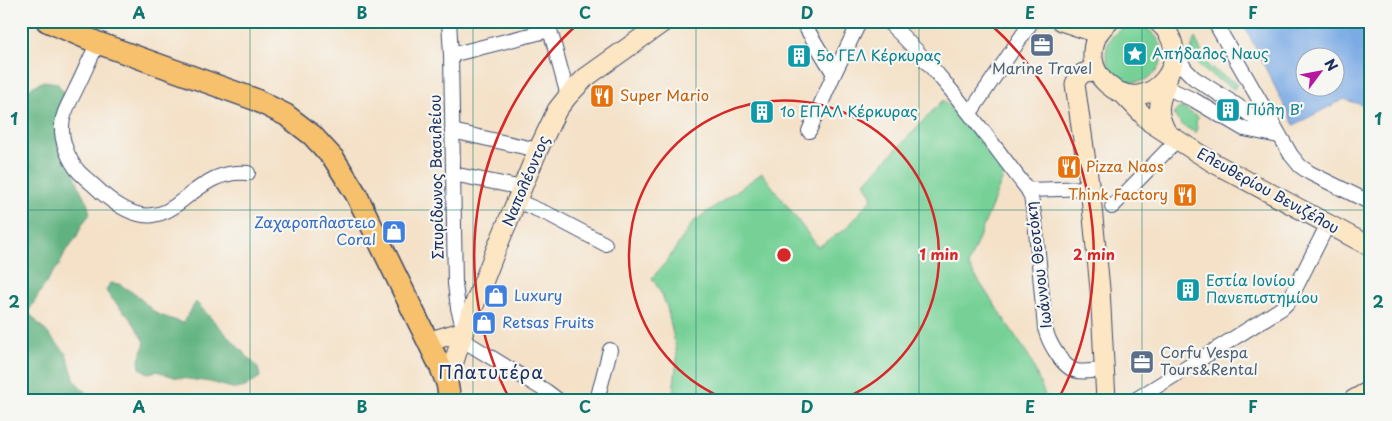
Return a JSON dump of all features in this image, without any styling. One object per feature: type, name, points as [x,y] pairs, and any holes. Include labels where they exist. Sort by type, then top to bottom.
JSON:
[{"type":"main road","points":[[47,21],[98,42],[259,101],[286,115],[312,135],[334,159],[350,182],[428,342],[448,391]]},
{"type":"main road","name":"Ναπολέοντος","points":[[448,391],[462,335],[538,150],[558,110],[584,78],[664,21]]},
{"type":"main road","points":[[1061,21],[1090,31],[1104,26],[1110,21]]},
{"type":"main road","points":[[1158,21],[1169,34],[1174,47],[1173,64],[1158,112],[1163,125],[1172,136]]},
{"type":"main road","points":[[1090,31],[1097,72],[1084,72],[1075,84],[1100,289],[1106,400]]},
{"type":"main road","name":"Ελευθερίου Βενιζέλου","points":[[1097,72],[1111,88],[1122,93],[1144,118],[1212,162],[1371,247]]},
{"type":"main road","points":[[1122,93],[1138,95],[1150,91],[1167,81]]},
{"type":"main road","points":[[428,342],[462,335]]},
{"type":"main road","points":[[1353,400],[1371,390]]},
{"type":"street","name":"Σπυρίδωνος Βασιλείου","points":[[449,21],[453,233],[456,293],[462,335]]},
{"type":"street","points":[[802,21],[834,74]]},
{"type":"street","points":[[809,131],[860,21]]},
{"type":"street","name":"Ιωάννου Θεοτόκη","points":[[887,21],[916,51],[970,114],[1028,190],[1033,207],[1045,328],[1048,340],[1071,369],[1082,371],[1104,370]]},
{"type":"street","points":[[970,114],[1032,21]]},
{"type":"street","points":[[1214,21],[1279,136],[1300,166],[1310,173],[1371,203]]},
{"type":"street","points":[[451,55],[550,30],[568,96]]},
{"type":"street","points":[[98,42],[64,113],[62,126],[63,139],[74,165],[78,171],[104,194],[117,204],[131,211],[143,215],[154,215],[171,208],[203,184],[218,176],[236,172],[248,173]]},
{"type":"street","points":[[1174,47],[1181,63],[1189,74],[1279,136]]},
{"type":"street","points":[[1167,81],[1194,100],[1244,129],[1279,136]]},
{"type":"street","points":[[452,131],[538,150]]},
{"type":"street","points":[[1112,207],[1172,136]]},
{"type":"street","points":[[453,174],[520,195],[550,215],[605,244]]},
{"type":"street","points":[[1028,190],[1089,188]]},
{"type":"street","points":[[1135,400],[1282,308],[1289,300],[1328,224]]},
{"type":"street","points":[[462,335],[558,400]]},
{"type":"street","points":[[597,400],[610,350]]},
{"type":"green space","points":[[1134,26],[1154,34],[1162,54],[1154,74],[1134,82],[1114,74],[1106,54],[1114,34]]},
{"type":"green space","points":[[1195,38],[1209,67],[1237,84],[1234,89],[1210,75],[1197,62],[1193,55],[1192,47]]},
{"type":"green space","points":[[44,81],[57,83],[66,95],[68,156],[90,214],[65,252],[59,266],[51,275],[28,312],[66,353],[75,381],[85,392],[97,400],[21,400],[21,89],[30,88]]},
{"type":"green space","points":[[943,100],[1006,170],[968,265],[1030,358],[1047,400],[672,400],[677,359],[676,348],[667,307],[652,278],[667,261],[693,222],[762,173],[818,247],[847,228],[872,198],[865,182]]},
{"type":"green space","points":[[1179,108],[1183,108],[1199,118],[1196,121],[1196,133],[1177,120],[1174,113]]},
{"type":"green space","points":[[110,283],[119,284],[135,294],[157,314],[183,323],[196,302],[258,368],[260,377],[245,387],[236,389],[210,382],[174,377],[157,371],[148,373],[140,368],[139,360],[145,342],[131,319],[106,291]]},
{"type":"water","points":[[1242,21],[1371,21],[1371,108],[1344,99],[1294,125]]},
{"type":"place","name":"Marine Travel","points":[[1042,45]]},
{"type":"place","name":"Απήδαλος Ναυς","points":[[1135,54]]},
{"type":"place","name":"5ο ΓΕΛ Κέρκυρας","points":[[799,56]]},
{"type":"place","name":"Super Mario","points":[[602,96]]},
{"type":"place","name":"Πύλη Β'","points":[[1228,110]]},
{"type":"place","name":"1ο ΕΠΑΛ Κέρκυρας","points":[[762,112]]},
{"type":"place","name":"Pizza Naos","points":[[1069,167]]},
{"type":"place","name":"Think Factory","points":[[1185,195]]},
{"type":"place","name":"Ζαχαροπλαστειο Coral","points":[[394,232]]},
{"type":"place","name":"Εστία Ιονίου Πανεπιστημίου","points":[[1188,290]]},
{"type":"place","name":"Luxury","points":[[496,296]]},
{"type":"place","name":"Retsas Fruits","points":[[484,323]]},
{"type":"place","name":"Corfu Vespa Tours&Rental","points":[[1142,362]]},
{"type":"district","name":"Πλατυτέρα","points":[[491,373]]}]
